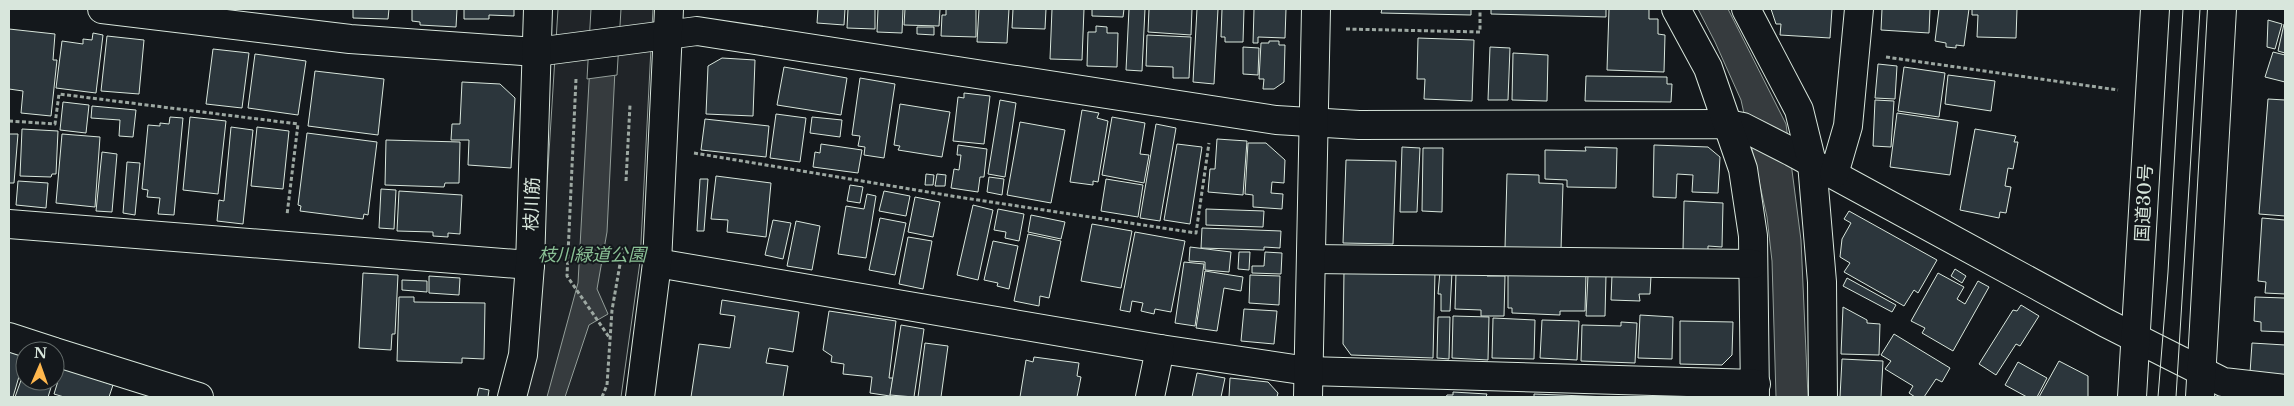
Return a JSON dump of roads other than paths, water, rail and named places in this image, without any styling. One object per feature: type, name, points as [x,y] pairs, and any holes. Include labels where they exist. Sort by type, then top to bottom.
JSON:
[{"type":"main road","points":[[102,9],[350,39],[536,52],[625,40],[669,22],[697,32],[1276,120],[1313,123],[1359,125],[1735,125],[1812,163],[2136,338],[2201,384],[2223,382],[2235,385],[2285,389]]},
{"type":"main road","name":"枝川筋","points":[[512,397],[523,355],[530,265],[538,9]]},
{"type":"main road","points":[[656,263],[1160,349],[1308,384],[1756,390],[1752,236],[1735,125],[1708,68],[1676,9]]},
{"type":"main road","points":[[1746,9],[1799,110],[1812,163],[1822,282],[1823,397]]},
{"type":"main road","points":[[1812,163],[1848,126],[1859,9]]},
{"type":"main road","name":"国道30号","points":[[2132,397],[2155,9]]},
{"type":"main road","points":[[2201,384],[2222,9]]},
{"type":"main road","points":[[1308,384],[1316,18]]},
{"type":"main road","points":[[640,397],[656,263],[669,22]]},
{"type":"main road","points":[[9,224],[530,265]]},
{"type":"main road","points":[[1310,259],[1753,264]]},
{"type":"main road","points":[[1150,397],[1160,349]]},
{"type":"main road","points":[[65,356],[199,397]]},
{"type":"tram line","points":[[2158,397],[2168,272],[2183,9]]},
{"type":"tram line","points":[[2176,397],[2200,9]]},
{"type":"park label","name":"枝川緑道公園","points":[[592,255]]}]
